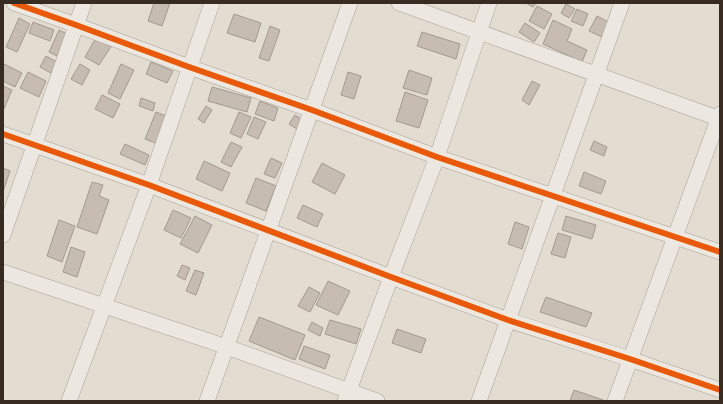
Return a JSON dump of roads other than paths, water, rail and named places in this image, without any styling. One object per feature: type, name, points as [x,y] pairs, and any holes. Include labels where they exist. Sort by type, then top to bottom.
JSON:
[{"type":"street","points":[[14,3],[312,110],[437,157],[720,252]]},
{"type":"street","points":[[3,235],[84,3]]},
{"type":"street","points":[[69,401],[149,185],[212,3]]},
{"type":"street","points":[[207,401],[350,3]]},
{"type":"street","points":[[399,3],[720,117],[615,401]]},
{"type":"street","points":[[347,396],[390,277],[437,157],[489,3]]},
{"type":"street","points":[[479,401],[622,3]]},
{"type":"street","points":[[3,134],[149,185],[390,277],[508,320],[630,359],[720,390]]},
{"type":"street","points":[[3,272],[227,347],[347,396],[377,401]]}]
